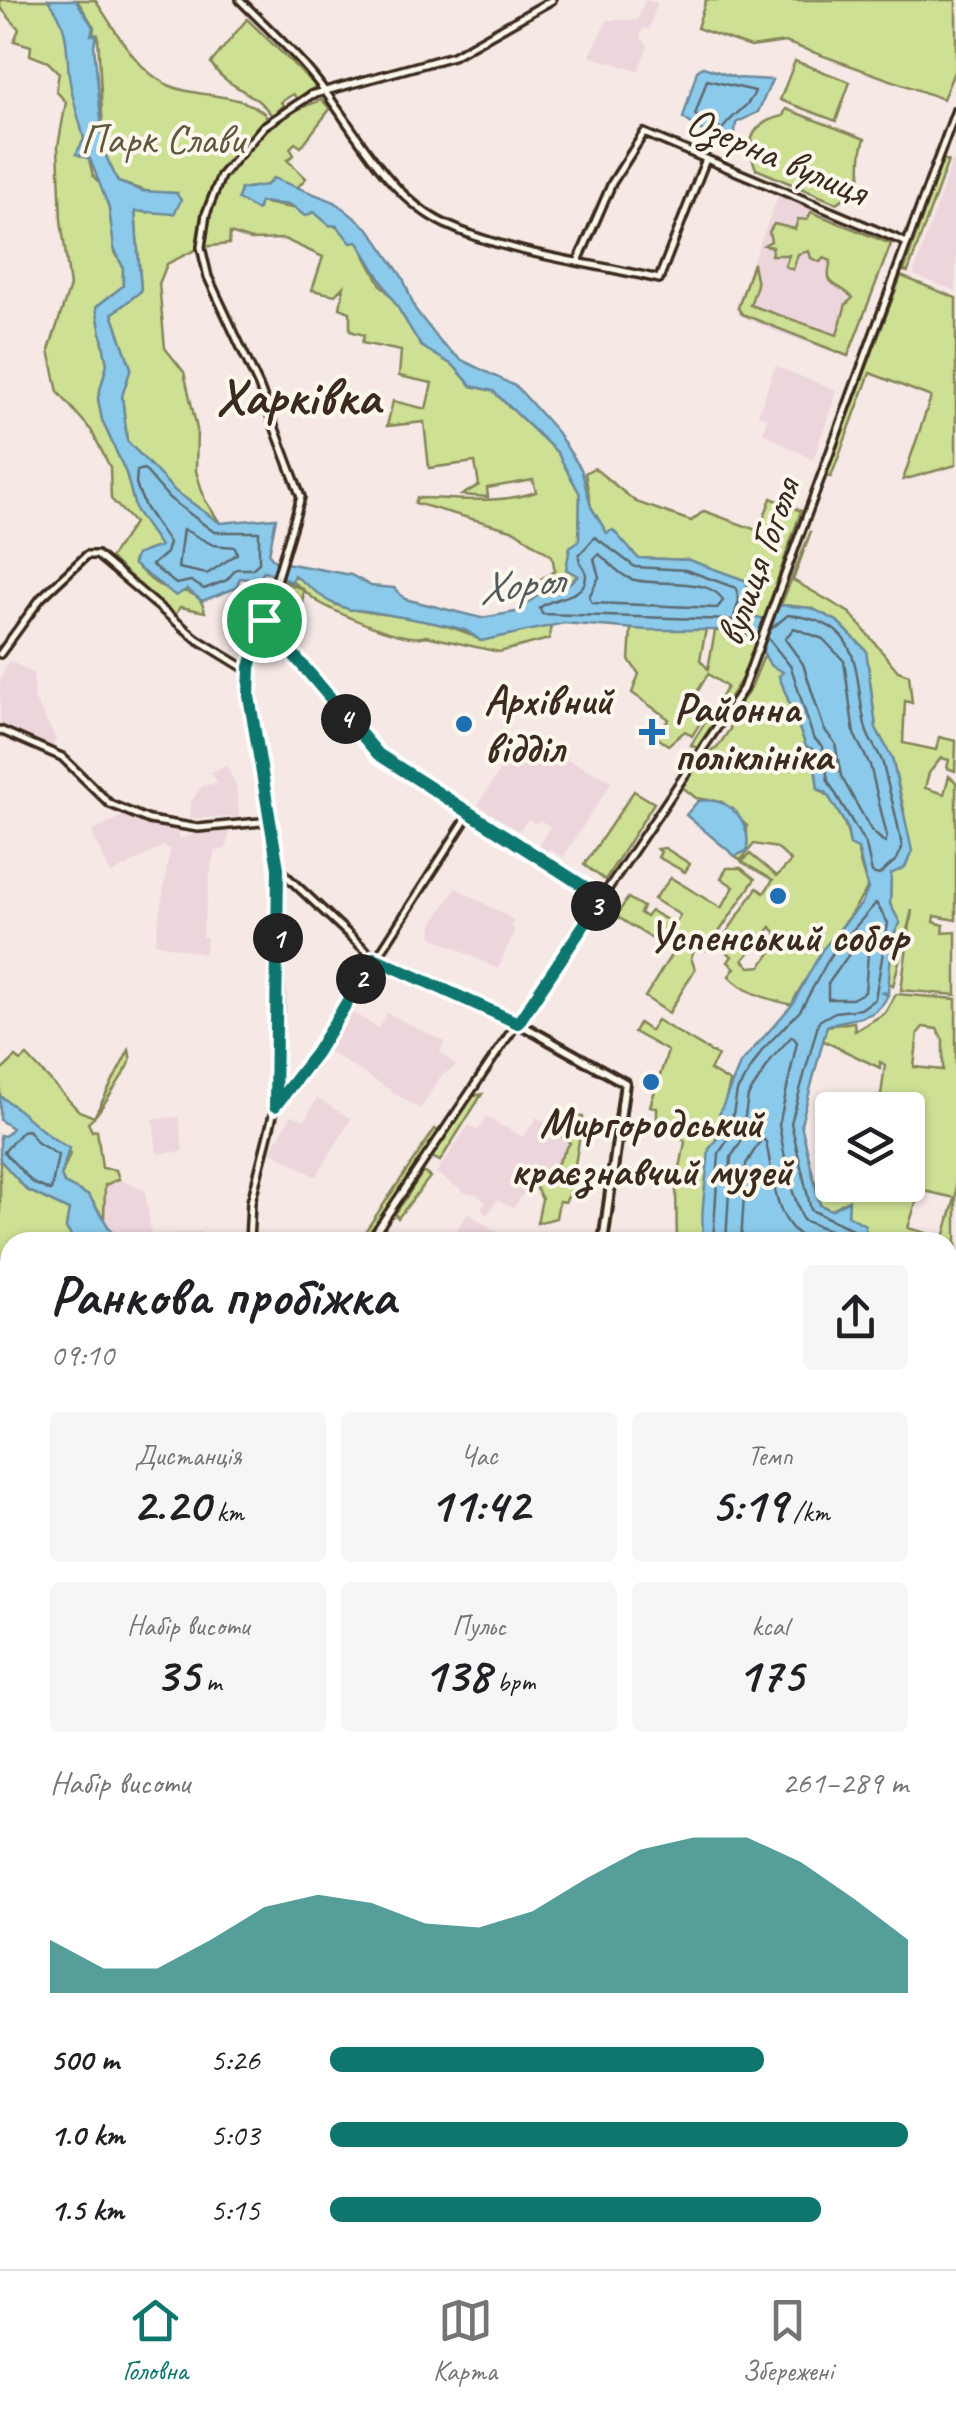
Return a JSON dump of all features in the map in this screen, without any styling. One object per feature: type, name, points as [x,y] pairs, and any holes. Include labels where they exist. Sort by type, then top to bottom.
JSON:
[{"type":"main road","points":[[518,1023],[625,1083],[604,1232]]},
{"type":"street","points":[[240,0],[323,90],[376,160],[416,204],[444,224],[522,250],[660,279],[706,158]]},
{"type":"street","points":[[250,1232],[251,1202],[275,1106],[278,868],[249,671],[300,497],[248,360],[217,304],[201,247],[206,214],[222,176],[247,142],[281,114],[323,90],[453,56],[552,0]]},
{"type":"street","name":"вулиця Гоголя","points":[[375,1232],[743,688],[956,110]]},
{"type":"street","name":"Озерна вулиця","points":[[579,259],[612,183],[644,133],[907,243]]},
{"type":"street","points":[[0,654],[42,598],[87,555],[97,555],[197,639],[249,671]]},
{"type":"street","points":[[264,620],[378,754],[468,816],[602,898]]},
{"type":"street","points":[[258,639],[274,636]]},
{"type":"street","points":[[0,730],[62,758],[110,804],[149,820],[198,828],[271,821]]},
{"type":"street","points":[[275,1106],[316,1053],[468,816]]},
{"type":"street","points":[[278,868],[374,958],[518,1023]]},
{"type":"shaded area","points":[[645,0],[657,3],[649,29],[643,28],[640,36],[648,46],[638,71],[590,56],[607,20],[637,20]]},
{"type":"shaded area","points":[[952,161],[956,163],[956,291],[913,275]]},
{"type":"shaded area","points":[[778,196],[893,243],[849,358],[774,331],[740,315],[735,308]]},
{"type":"shaded area","points":[[775,366],[837,391],[813,460],[763,433],[767,418],[758,415]]},
{"type":"shaded area","points":[[9,661],[33,673],[35,700],[56,739],[51,752],[0,730],[0,681]]},
{"type":"shaded area","points":[[515,746],[539,759],[545,749],[612,781],[563,857],[550,849],[545,854],[536,849],[550,827],[540,820],[537,824],[528,819],[519,831],[478,805]]},
{"type":"shaded area","points":[[227,766],[236,786],[239,817],[190,818],[191,802],[202,786],[218,783],[211,772]]},
{"type":"shaded area","points":[[127,814],[177,828],[180,839],[206,830],[230,831],[226,849],[215,851],[211,867],[202,937],[207,938],[204,954],[155,943],[170,849],[164,846],[111,874],[92,832]]},
{"type":"shaded area","points":[[456,888],[514,920],[511,928],[515,930],[498,969],[431,936],[434,922]]},
{"type":"shaded area","points":[[350,1011],[378,1028],[387,1013],[445,1042],[440,1052],[456,1066],[441,1076],[420,1109],[325,1049]]},
{"type":"shaded area","points":[[317,1098],[351,1119],[316,1177],[271,1151],[291,1115],[305,1120]]},
{"type":"shaded area","points":[[179,1117],[183,1152],[157,1153],[153,1119]]},
{"type":"shaded area","points":[[486,1117],[523,1137],[537,1117],[571,1142],[545,1183],[533,1182],[513,1208],[497,1200],[487,1215],[481,1209],[485,1202],[477,1194],[466,1193],[436,1173],[469,1125],[478,1131]]},
{"type":"shaded area","points":[[119,1179],[145,1191],[151,1232],[112,1232],[104,1218],[104,1185]]},
{"type":"shaded area","points":[[468,1213],[497,1232],[456,1232]]},
{"type":"green space","points":[[0,0],[48,0],[61,15],[71,47],[69,74],[93,176],[105,189],[115,252],[123,267],[123,286],[96,307],[107,364],[98,398],[102,420],[126,473],[136,511],[161,546],[136,555],[133,563],[159,585],[193,594],[205,612],[180,607],[175,616],[110,558],[134,523],[111,499],[110,467],[91,430],[58,392],[49,350],[70,286],[61,220],[58,146],[66,102],[56,91],[59,73],[48,62],[30,55],[31,46],[14,41],[19,29],[0,7]]},
{"type":"green space","name":"Парк Слави","points":[[77,0],[95,0],[135,58],[166,84],[241,101],[264,113],[268,120],[227,166],[248,144],[294,111],[322,100],[330,109],[301,147],[295,143],[290,148],[294,155],[287,160],[306,178],[296,189],[273,178],[267,185],[241,189],[251,206],[258,209],[259,202],[314,212],[358,242],[381,285],[472,386],[493,391],[557,452],[580,494],[579,541],[570,547],[567,568],[578,575],[567,586],[540,592],[537,581],[555,571],[552,556],[515,531],[415,503],[417,498],[492,500],[536,492],[533,480],[487,488],[488,497],[462,495],[479,485],[475,462],[429,468],[424,422],[387,426],[393,401],[426,409],[432,383],[399,376],[401,351],[362,343],[364,335],[350,331],[350,312],[340,308],[344,286],[335,295],[312,290],[323,257],[284,239],[251,240],[230,233],[229,244],[201,247],[167,264],[159,284],[165,348],[184,372],[197,429],[196,471],[205,500],[220,523],[175,491],[127,441],[122,395],[131,368],[112,314],[141,291],[135,210],[147,213],[176,193],[152,193],[118,182],[104,152],[98,35],[93,34],[94,27]]},
{"type":"green space","points":[[706,0],[956,0],[956,67],[943,99],[785,42],[751,47],[697,28]]},
{"type":"green space","points":[[247,19],[316,86],[297,99],[293,94],[281,102],[283,105],[272,116],[211,63]]},
{"type":"green space","points":[[795,61],[850,82],[836,121],[780,100]]},
{"type":"green space","points":[[786,109],[865,139],[859,182],[848,196],[836,203],[756,169],[751,149],[754,134],[764,123],[783,116]]},
{"type":"green space","points":[[942,159],[948,161],[908,272],[904,271]]},
{"type":"green space","points":[[811,212],[891,244],[848,356],[742,314],[738,308],[753,263],[757,285],[750,305],[837,335],[846,304],[853,298],[830,281],[831,261],[811,258],[809,251],[798,254],[793,270],[785,266],[789,255],[771,255],[773,247],[764,245],[771,241],[769,232],[774,224],[795,229],[798,219],[807,220]]},
{"type":"green space","points":[[901,276],[956,298],[956,465],[903,480],[931,397],[870,373],[831,477],[826,476]]},
{"type":"green space","points":[[594,468],[636,502],[691,521],[704,511],[759,531],[771,498],[801,511],[764,619],[741,614],[747,581],[689,560],[638,558],[613,531],[607,534],[591,507],[585,473]]},
{"type":"green space","points":[[811,531],[793,580],[850,613],[898,671],[909,675],[912,703],[905,701],[903,743],[936,750],[939,737],[956,741],[955,771],[947,768],[949,760],[941,758],[929,773],[925,788],[944,794],[949,776],[956,782],[956,920],[935,916],[934,922],[944,925],[943,933],[956,932],[956,995],[901,990],[912,910],[893,986],[888,982],[892,937],[900,923],[890,904],[891,873],[904,810],[892,758],[876,728],[866,650],[837,621],[811,608],[781,605]]},
{"type":"green space","points":[[294,574],[325,598],[346,608],[435,623],[481,641],[551,624],[549,639],[499,652],[426,636],[404,636],[318,602],[292,582]]},
{"type":"green space","points":[[280,580],[303,589],[303,603],[295,603],[290,617],[269,622]]},
{"type":"green space","points":[[631,629],[706,629],[700,660],[708,669],[715,631],[740,630],[757,640],[743,677],[697,748],[691,745],[727,687],[708,674],[691,702],[705,715],[692,736],[685,731],[668,745],[656,737],[669,719],[632,693],[639,674],[629,660]]},
{"type":"green space","points":[[766,651],[767,658],[784,673],[779,676],[806,746],[813,749],[818,789],[835,805],[850,845],[858,849],[867,887],[792,1005],[758,995],[735,982],[729,976],[735,968],[728,962],[732,956],[718,945],[757,888],[764,893],[773,880],[742,862],[750,854],[777,876],[791,861],[777,848],[754,844],[741,860],[735,856],[747,846],[747,826],[722,802],[696,798],[681,786],[700,757],[717,748],[730,729],[732,714],[750,690]],"holes":[[[771,927],[780,939],[761,966],[750,967],[743,960]]]},
{"type":"green space","points":[[634,791],[654,803],[605,880],[584,865]]},
{"type":"green space","points":[[665,848],[690,864],[685,872],[658,857],[661,852],[657,849]]},
{"type":"green space","points":[[727,868],[741,868],[755,879],[707,950],[695,949],[691,958],[695,969],[669,1013],[645,997],[673,952],[616,916],[628,898],[643,907],[640,913],[646,917],[651,911],[669,921],[664,929],[670,933],[680,915],[654,899],[671,878],[721,908],[734,887],[721,878]]},
{"type":"green space","points":[[896,994],[956,999],[956,1232],[946,1232],[955,1198],[925,1191],[925,1092],[881,1092],[885,1065],[880,1062],[880,1068],[822,1040],[827,1026],[854,1022],[855,1031],[885,1013]],"holes":[[[923,1027],[937,1029],[943,1040],[943,1070],[914,1067],[918,1033]]]},
{"type":"green space","points":[[657,1020],[718,1056],[710,1070],[730,1082],[708,1170],[705,1232],[677,1232],[676,1189],[685,1142],[679,1134],[657,1125],[657,1108],[650,1106],[668,1051],[634,1032],[639,1023],[650,1031]]},
{"type":"green space","points":[[129,1050],[128,1067],[94,1116]]},
{"type":"green space","points":[[27,1056],[79,1111],[94,1117],[88,1123],[92,1131],[97,1130],[102,1168],[116,1170],[119,1179],[105,1185],[104,1218],[89,1196],[64,1183],[61,1176],[70,1154],[0,1096],[0,1072],[16,1057],[21,1061]]},
{"type":"green space","points":[[482,1094],[440,1161],[432,1157],[473,1096]]},
{"type":"green space","points":[[566,1115],[583,1117],[570,1194],[565,1202],[559,1201],[556,1218],[537,1223],[542,1199],[533,1182],[545,1183],[570,1143],[556,1131]]},
{"type":"green space","points":[[435,1129],[440,1132],[372,1232],[365,1232]]},
{"type":"green space","points":[[0,1160],[27,1190],[69,1210],[69,1232],[0,1232]]},
{"type":"green space","points":[[423,1172],[430,1177],[398,1218],[395,1214]]},
{"type":"green space","points":[[820,1202],[845,1202],[831,1210]]},
{"type":"green space","points":[[848,1202],[916,1202],[908,1228],[922,1232],[859,1232],[848,1215]]},
{"type":"water","name":"Хорол","points":[[48,0],[76,0],[93,27],[91,35],[97,35],[94,45],[104,152],[118,182],[142,191],[176,193],[181,200],[174,214],[135,211],[141,291],[112,314],[131,368],[122,396],[127,441],[175,491],[220,523],[276,518],[269,554],[275,561],[351,575],[371,586],[394,588],[405,599],[481,618],[516,612],[537,596],[533,585],[537,581],[540,592],[560,587],[578,576],[566,569],[570,547],[579,541],[580,494],[557,452],[493,391],[472,386],[454,366],[421,346],[358,242],[351,243],[337,226],[329,225],[314,212],[305,216],[291,205],[260,202],[257,210],[238,199],[241,189],[267,185],[273,178],[335,202],[370,230],[403,278],[415,309],[441,343],[460,359],[517,387],[557,432],[581,469],[591,507],[607,533],[613,530],[638,558],[689,560],[747,581],[749,603],[742,615],[767,619],[781,605],[811,608],[837,621],[866,650],[876,728],[892,758],[912,851],[905,867],[891,874],[890,904],[900,923],[892,937],[888,993],[880,992],[888,995],[869,1015],[827,1026],[801,1124],[815,1184],[815,1202],[831,1210],[849,1202],[848,1215],[865,1225],[865,1232],[703,1232],[709,1149],[720,1136],[719,1115],[740,1064],[792,1005],[822,950],[862,903],[868,889],[858,849],[850,845],[847,827],[826,792],[818,789],[813,749],[806,746],[779,676],[783,672],[770,665],[757,640],[740,630],[648,630],[564,623],[481,641],[461,629],[350,610],[328,601],[294,575],[292,582],[264,571],[259,580],[240,578],[236,588],[202,601],[187,589],[176,596],[133,564],[136,555],[160,546],[136,511],[126,473],[102,420],[98,398],[107,364],[96,307],[123,286],[123,267],[114,248],[109,208],[90,159],[76,154],[84,139],[71,91],[63,27]]},
{"type":"water","points":[[703,67],[737,78],[772,80],[758,112],[736,123],[734,143],[716,140],[683,118],[697,71]]},
{"type":"water","points":[[698,801],[720,802],[736,813],[746,830],[747,851],[735,856],[686,815]]},
{"type":"water","points":[[0,1096],[69,1148],[61,1176],[64,1183],[89,1196],[112,1232],[69,1232],[69,1210],[27,1190],[0,1160],[0,1135],[5,1136],[12,1128],[0,1120]]},
{"type":"place","name":"Архівний відділ","points":[[464,724]]},
{"type":"place","name":"Районна поліклініка","points":[[652,732]]},
{"type":"place","name":"Успенський собор","points":[[778,896]]},
{"type":"place","name":"Миргородський краєзнавчий музей","points":[[651,1082]]},
{"type":"district","name":"Харківка","points":[[298,397]]},
{"type":"route","points":[[264,620],[322,693],[378,754],[468,816],[602,898],[518,1023],[374,958],[316,1053],[280,1105],[275,1106],[280,1038],[278,868],[249,696],[250,667],[264,620]]}]
